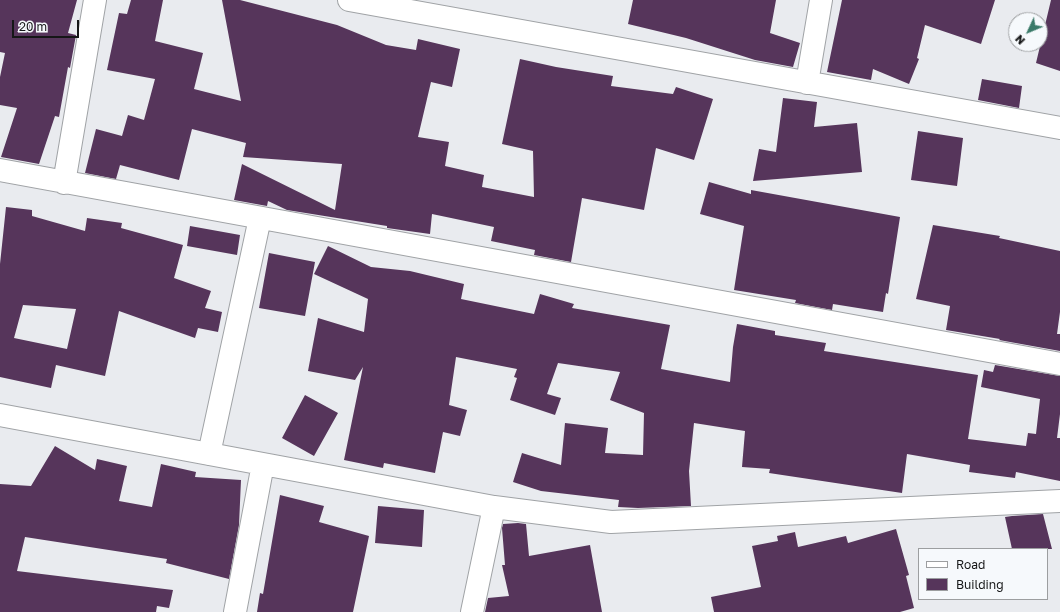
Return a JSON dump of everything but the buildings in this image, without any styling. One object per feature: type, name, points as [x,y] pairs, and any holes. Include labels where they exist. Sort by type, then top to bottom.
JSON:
[{"type":"street","points":[[64,183],[95,0]]},
{"type":"street","points":[[349,0],[1060,128]]},
{"type":"street","points":[[807,83],[821,0]]},
{"type":"street","points":[[0,170],[64,183],[1060,364]]},
{"type":"street","points":[[209,454],[260,218]]},
{"type":"street","points":[[0,415],[494,507],[611,522],[1060,501]]},
{"type":"street","points":[[235,612],[263,464]]},
{"type":"street","points":[[472,612],[494,507]]}]
